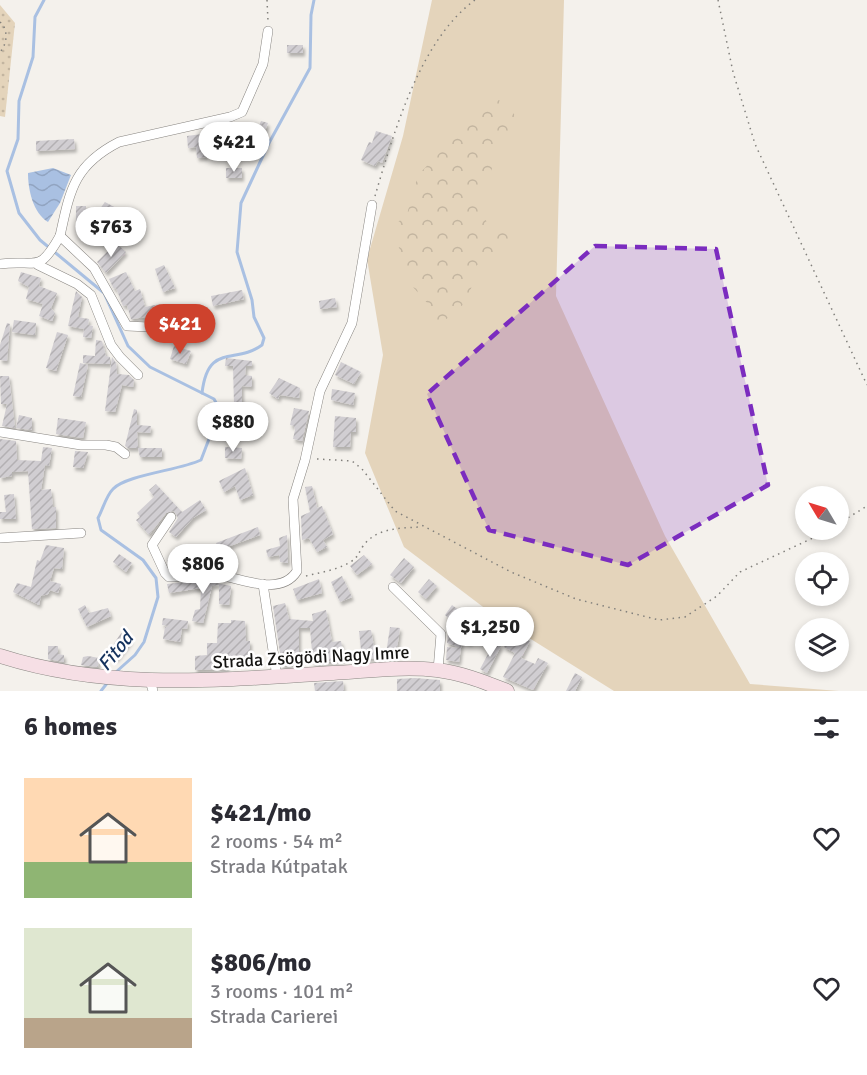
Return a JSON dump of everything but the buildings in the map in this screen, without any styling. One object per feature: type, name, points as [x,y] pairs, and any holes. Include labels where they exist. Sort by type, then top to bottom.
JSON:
[{"type":"main road","name":"Strada Zsögödi Nagy Imre","points":[[0,656],[57,674],[102,682],[152,687],[408,668],[460,674],[507,691]]},
{"type":"street","points":[[42,262],[59,238],[71,189],[77,175],[94,157],[119,142],[230,117],[242,112],[263,63],[268,31]]},
{"type":"street","points":[[171,517],[152,545],[169,577],[205,573],[272,585],[294,576],[297,571],[292,499],[305,460],[320,391],[352,323],[372,205]]},
{"type":"street","points":[[59,238],[94,268],[127,326],[192,329]]},
{"type":"street","points":[[0,264],[42,262],[90,295],[111,345],[138,375]]},
{"type":"street","points":[[0,432],[81,445],[116,447],[125,454]]},
{"type":"street","points":[[0,538],[81,533]]},
{"type":"street","points":[[263,584],[277,677]]},
{"type":"street","points":[[393,587],[441,634],[438,670]]},
{"type":"path","points":[[267,0],[268,31]]},
{"type":"path","points":[[372,205],[399,124],[428,54],[445,27],[475,0]]},
{"type":"path","points":[[718,0],[733,72],[755,144],[867,385]]},
{"type":"path","points":[[0,22],[6,30],[6,38],[0,52]]},
{"type":"path","points":[[305,460],[352,461],[362,469],[395,511],[421,526],[511,572],[576,599],[650,619],[668,621],[692,612],[717,596],[740,572],[809,540]]},
{"type":"path","points":[[849,517],[867,506]]},
{"type":"path","points":[[294,576],[317,574],[352,561],[357,557],[363,545],[388,529],[421,526]]},
{"type":"highlighted area","points":[[595,246],[716,249],[768,485],[628,565],[489,530],[427,394]]},
{"type":"green space","points":[[432,0],[564,0],[556,296],[665,536],[750,684],[839,691],[614,691],[499,619],[404,547],[365,453],[383,355],[367,259],[403,136]]},
{"type":"green space","points":[[0,5],[15,23],[5,117],[0,116]]},
{"type":"green space","points":[[485,93],[512,107],[518,128],[493,146],[494,164],[478,200],[489,228],[511,229],[505,254],[477,265],[472,287],[465,301],[454,313],[436,326],[429,305],[413,287],[393,231],[397,223],[407,214],[418,175],[470,122]]},
{"type":"water","points":[[53,168],[71,175],[60,203],[48,222],[39,213],[32,200],[28,173]]},
{"type":"waterway","name":"Fitod","points":[[44,0],[35,17],[33,57],[19,101],[18,139],[7,171],[19,213],[40,240],[104,293],[128,346],[150,367],[214,399],[220,410],[201,460],[120,484],[108,495],[98,518],[101,530],[143,560],[156,578],[158,597],[144,642],[135,655],[116,672]]},
{"type":"waterway","points":[[202,393],[205,377],[210,367],[224,357],[252,351],[262,345],[264,338],[254,317],[252,300],[237,252],[241,203],[269,143],[310,68],[311,15],[314,0]]},
{"type":"waterway","name":"Fitod","points":[[101,691],[108,682]]}]
